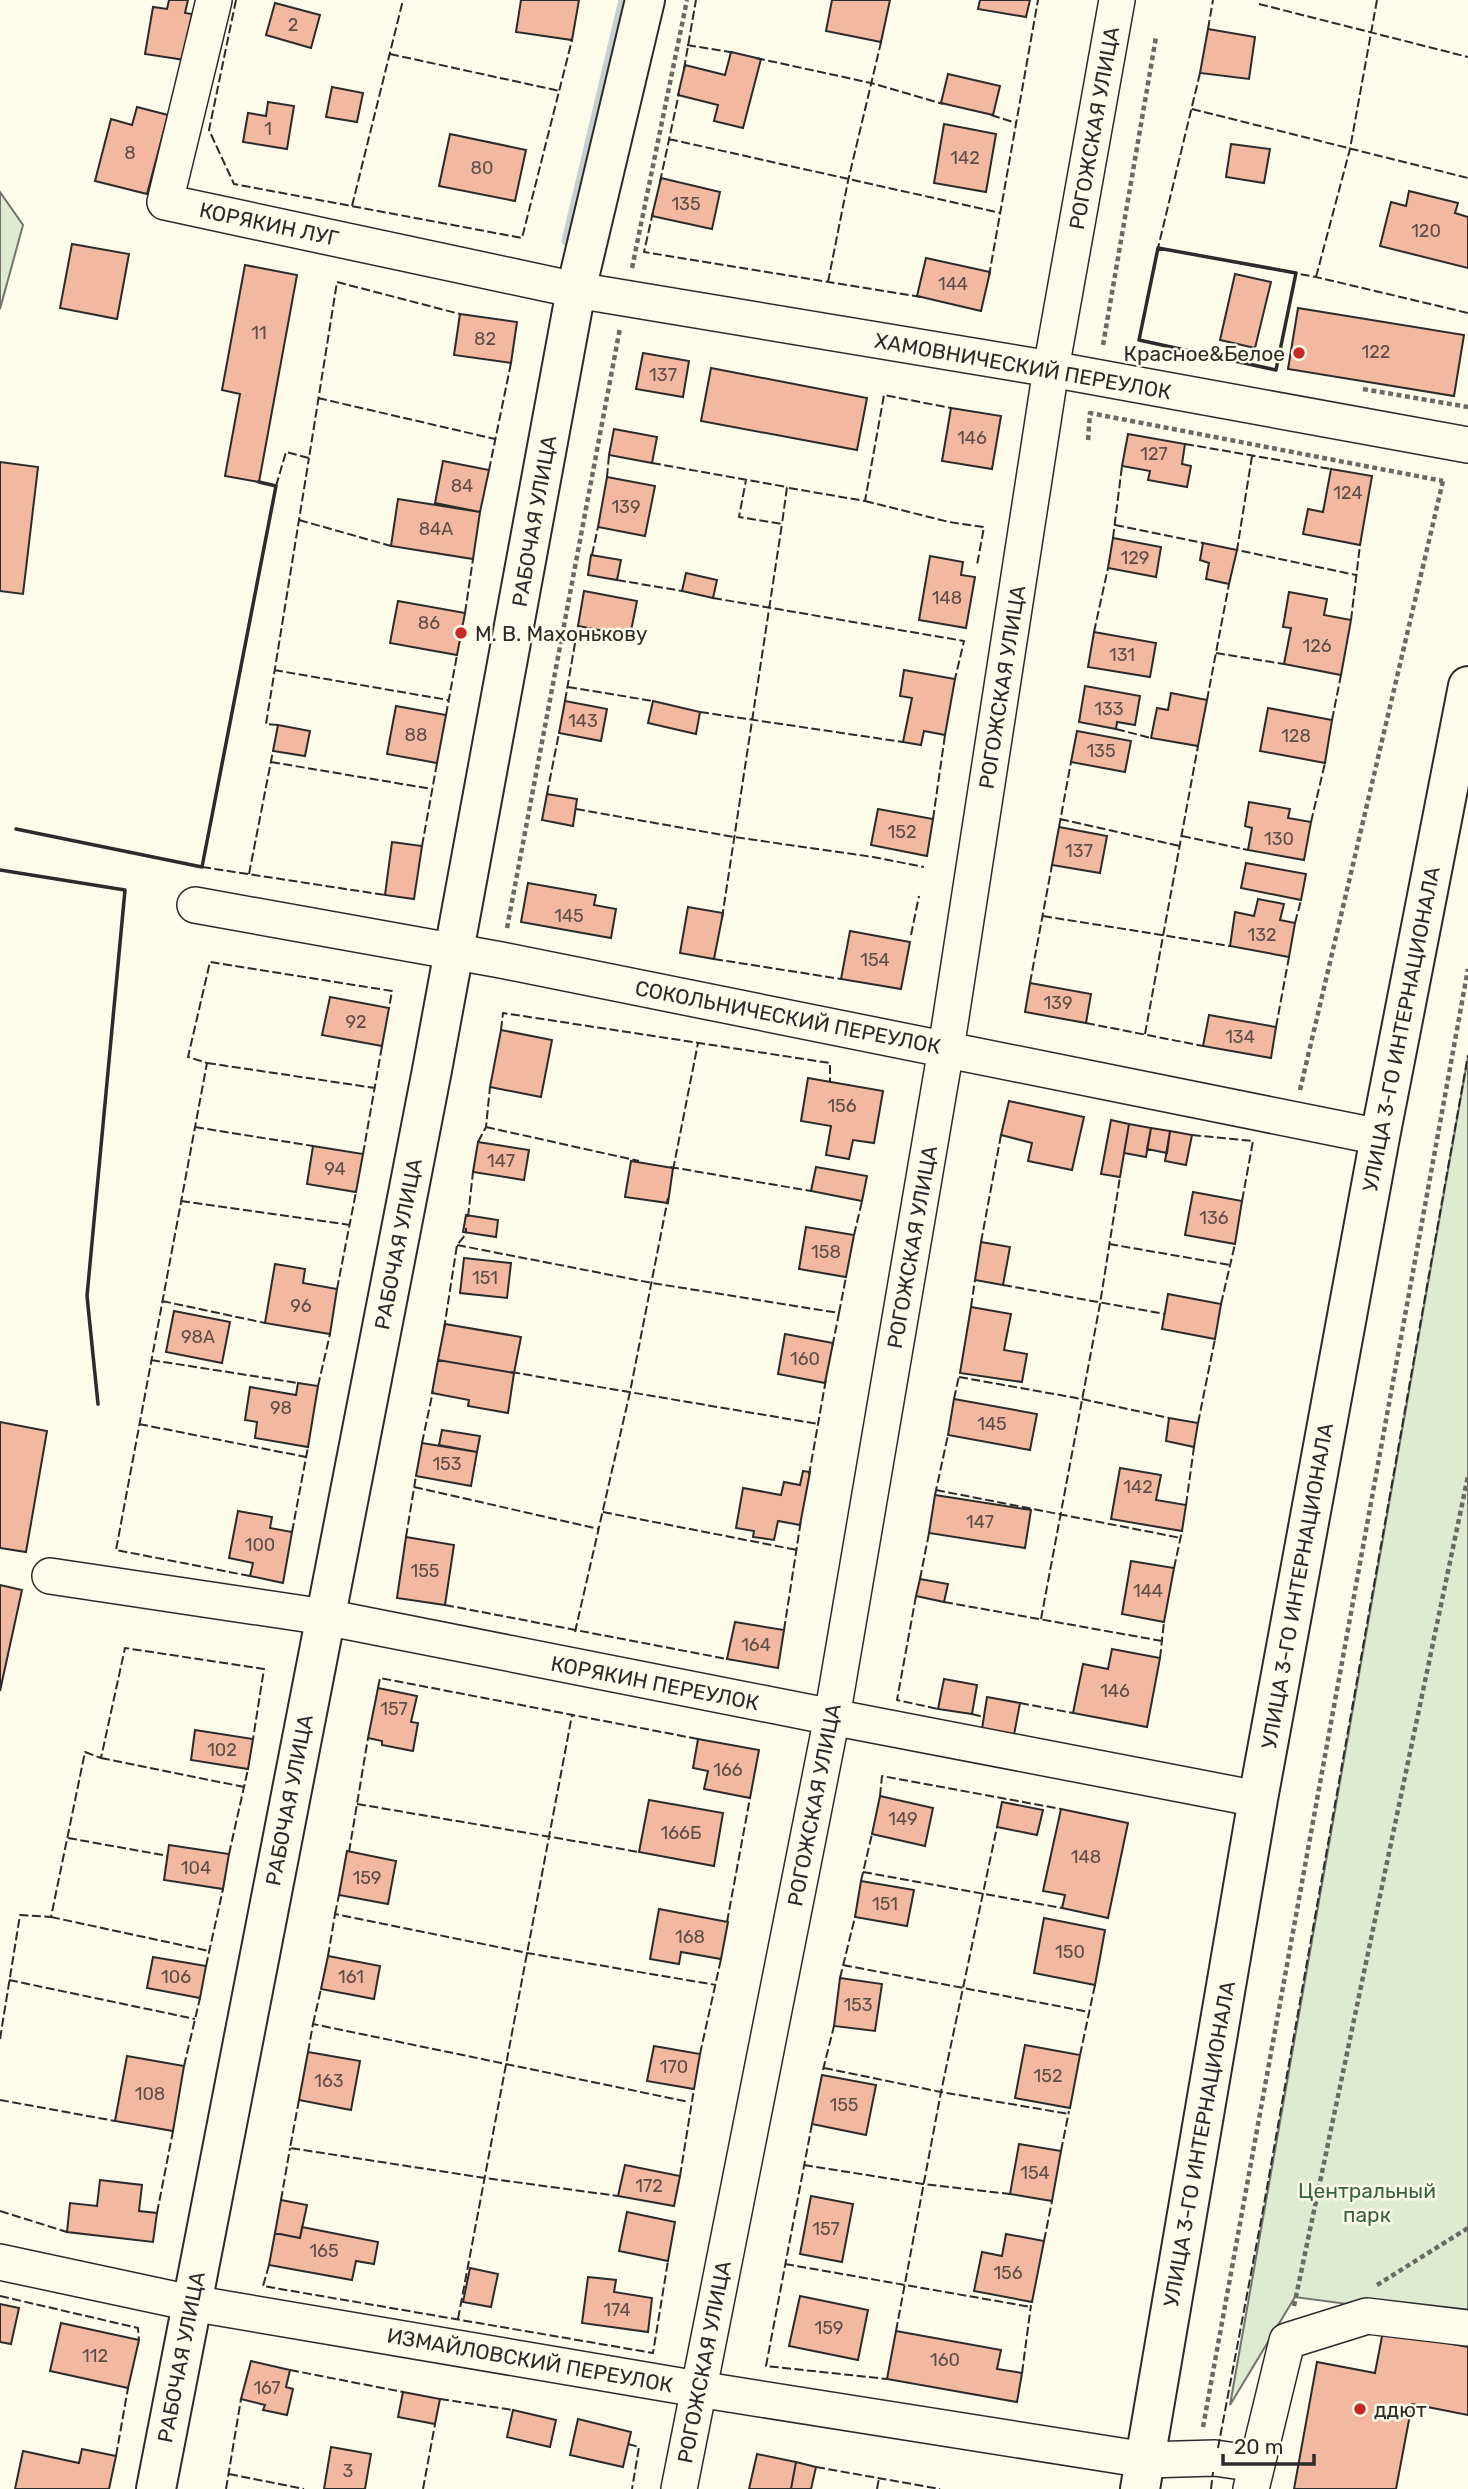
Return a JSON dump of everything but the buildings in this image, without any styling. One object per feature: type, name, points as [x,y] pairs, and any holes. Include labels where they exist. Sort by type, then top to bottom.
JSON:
[{"type":"main road","name":"РАБОЧАЯ УЛИЦА","points":[[156,2489],[455,951],[576,290],[645,0]]},
{"type":"main road","name":"УЛИЦА 3-ГО ИНТЕРНАЦИОНАЛА","points":[[1143,2474],[1258,1799],[1380,1137],[1468,686]]},
{"type":"street","name":"КОРЯКИН ЛУГ","points":[[214,0],[165,202],[576,290]]},
{"type":"street","name":"РОГОЖСКАЯ УЛИЦА","points":[[679,2489],[832,1717],[946,1049],[1051,369],[1117,0]]},
{"type":"street","name":"ХАМОВНИЧЕСКИЙ ПЕРЕУЛОК","points":[[576,290],[1051,369],[1459,459]]},
{"type":"street","name":"СОКОЛЬНИЧЕСКИЙ ПЕРЕУЛОК","points":[[195,905],[501,960],[1380,1137]]},
{"type":"street","name":"КОРЯКИН ПЕРЕУЛОК","points":[[50,1576],[325,1616],[1258,1799]]},
{"type":"street","name":"ИЗМАЙЛОВСКИЙ ПЕРЕУЛОК","points":[[0,2262],[191,2302],[698,2389],[1143,2474],[1197,2459],[1216,2458],[1254,2476]]},
{"type":"street","points":[[1254,2476],[1287,2341],[1367,2316],[1468,2328]]},
{"type":"path","points":[[501,960],[626,298],[688,0]]},
{"type":"path","points":[[1104,345],[1156,37]]},
{"type":"path","points":[[1358,389],[1468,407]]},
{"type":"path","points":[[1087,440],[1090,413],[1443,481]]},
{"type":"path","points":[[1293,1119],[1443,481],[1459,459]]},
{"type":"path","points":[[1197,2459],[1468,969]]},
{"type":"path","points":[[1287,2341],[1468,1476]]},
{"type":"green space","points":[[0,192],[23,225],[0,309]]},
{"type":"green space","name":"Центральный парк","points":[[1468,1057],[1468,2320],[1295,2297],[1230,2405]]},
{"type":"waterway","points":[[566,241],[623,0]]},
{"type":"fence","points":[[236,0],[209,130],[234,184],[522,238],[572,40]]},
{"type":"fence","points":[[352,206],[403,0]]},
{"type":"fence","points":[[684,69],[696,0]]},
{"type":"fence","points":[[989,276],[1038,0]]},
{"type":"fence","points":[[1208,29],[1213,0]]},
{"type":"fence","points":[[1316,277],[1350,149],[1377,0]]},
{"type":"fence","points":[[1259,4],[1468,57]]},
{"type":"fence","points":[[828,282],[848,181],[882,38]]},
{"type":"fence","points":[[687,45],[736,53]]},
{"type":"fence","points":[[390,54],[560,91]]},
{"type":"fence","points":[[756,58],[871,83],[943,104]]},
{"type":"fence","points":[[1200,73],[1158,248],[1316,277],[1468,313]]},
{"type":"fence","points":[[660,182],[679,93]]},
{"type":"fence","points":[[1192,109],[1468,178]]},
{"type":"fence","points":[[991,115],[1016,123]]},
{"type":"fence","points":[[669,139],[1001,213]]},
{"type":"fence","points":[[653,212],[644,252],[921,297]]},
{"type":"fence","points":[[276,486],[286,452],[309,458],[337,282],[460,314]]},
{"type":"fence","points":[[489,470],[511,363]]},
{"type":"fence","points":[[789,488],[865,501],[884,395],[951,408]]},
{"type":"fence","points":[[318,398],[495,439]]},
{"type":"fence","points":[[1185,444],[1331,469]]},
{"type":"fence","points":[[607,477],[609,455]]},
{"type":"fence","points":[[1252,456],[1237,550],[1356,575]]},
{"type":"fence","points":[[278,725],[266,724],[309,458]]},
{"type":"fence","points":[[652,463],[787,487],[782,524]]},
{"type":"fence","points":[[1113,538],[1122,466]]},
{"type":"fence","points":[[722,918],[782,524],[739,517],[746,480]]},
{"type":"fence","points":[[865,501],[949,522],[984,527],[977,565]]},
{"type":"fence","points":[[299,520],[391,546]]},
{"type":"fence","points":[[1115,525],[1203,543]]},
{"type":"fence","points":[[592,555],[598,527]]},
{"type":"fence","points":[[1351,620],[1360,545]]},
{"type":"fence","points":[[465,613],[473,559]]},
{"type":"fence","points":[[1094,632],[1108,568]]},
{"type":"fence","points":[[617,580],[682,591]]},
{"type":"fence","points":[[1207,700],[1229,584]]},
{"type":"fence","points":[[713,598],[964,641],[955,679]]},
{"type":"fence","points":[[565,701],[578,626]]},
{"type":"fence","points":[[1216,653],[1284,664]]},
{"type":"fence","points":[[446,715],[457,655]]},
{"type":"fence","points":[[274,670],[448,700]]},
{"type":"fence","points":[[1332,720],[1341,675]]},
{"type":"fence","points":[[568,687],[653,701]]},
{"type":"fence","points":[[700,712],[903,742]]},
{"type":"fence","points":[[1116,729],[1151,738]]},
{"type":"fence","points":[[547,794],[559,733]]},
{"type":"fence","points":[[933,819],[945,735]]},
{"type":"fence","points":[[1145,1034],[1198,746]]},
{"type":"fence","points":[[249,874],[273,751]]},
{"type":"fence","points":[[271,762],[432,789]]},
{"type":"fence","points":[[1059,827],[1071,762]]},
{"type":"fence","points":[[422,846],[437,763]]},
{"type":"fence","points":[[1311,822],[1325,763]]},
{"type":"fence","points":[[576,809],[924,867]]},
{"type":"fence","points":[[1060,819],[1180,846]]},
{"type":"fence","points":[[1182,836],[1248,850]]},
{"type":"fence","points":[[1030,983],[1052,865]]},
{"type":"fence","points":[[202,867],[385,895]]},
{"type":"fence","points":[[911,935],[919,896]]},
{"type":"fence","points":[[1295,923],[1301,900]]},
{"type":"fence","points":[[1043,916],[1230,946]]},
{"type":"fence","points":[[1276,1027],[1289,957]]},
{"type":"fence","points":[[714,959],[841,979]]},
{"type":"fence","points":[[250,1576],[116,1550],[207,1063],[188,1057],[210,962],[392,991],[389,1008]]},
{"type":"fence","points":[[501,1030],[503,1013],[830,1063],[830,1082]]},
{"type":"fence","points":[[1086,1023],[1203,1046]]},
{"type":"fence","points":[[673,1170],[698,1043]]},
{"type":"fence","points":[[363,1154],[382,1046]]},
{"type":"fence","points":[[1218,2448],[1263,2210],[1468,1055]]},
{"type":"fence","points":[[207,1063],[375,1088]]},
{"type":"fence","points":[[478,1142],[486,1127],[490,1087]]},
{"type":"fence","points":[[195,1127],[313,1146]]},
{"type":"fence","points":[[486,1127],[639,1161]]},
{"type":"fence","points":[[981,1242],[1001,1135]]},
{"type":"fence","points":[[1192,1135],[1253,1141],[1242,1201]]},
{"type":"fence","points":[[670,1167],[811,1191]]},
{"type":"fence","points":[[468,1217],[473,1172]]},
{"type":"fence","points":[[1041,1619],[1100,1304],[1120,1177]]},
{"type":"fence","points":[[337,1289],[356,1192]]},
{"type":"fence","points":[[575,1632],[630,1392],[668,1198]]},
{"type":"fence","points":[[181,1201],[350,1225]]},
{"type":"fence","points":[[854,1235],[862,1201]]},
{"type":"fence","points":[[444,1329],[457,1245],[466,1234],[466,1228]]},
{"type":"fence","points":[[1109,1244],[1230,1265]]},
{"type":"fence","points":[[1221,1304],[1235,1244]]},
{"type":"fence","points":[[457,1245],[652,1283],[839,1313],[832,1348]]},
{"type":"fence","points":[[839,1313],[846,1277]]},
{"type":"fence","points":[[971,1307],[975,1280]]},
{"type":"fence","points":[[1003,1285],[1165,1314]]},
{"type":"fence","points":[[162,1301],[265,1323]]},
{"type":"fence","points":[[318,1386],[330,1334]]},
{"type":"fence","points":[[1198,1423],[1215,1339]]},
{"type":"fence","points":[[151,1360],[298,1383]]},
{"type":"fence","points":[[511,1372],[818,1424]]},
{"type":"fence","points":[[954,1399],[959,1376]]},
{"type":"fence","points":[[959,1377],[1169,1418]]},
{"type":"fence","points":[[809,1475],[826,1379]]},
{"type":"fence","points":[[422,1443],[433,1391]]},
{"type":"fence","points":[[139,1424],[306,1457]]},
{"type":"fence","points":[[935,1495],[948,1435]]},
{"type":"fence","points":[[292,1532],[308,1447]]},
{"type":"fence","points":[[1186,1505],[1194,1447]]},
{"type":"fence","points":[[406,1537],[416,1476]]},
{"type":"fence","points":[[414,1487],[599,1529]]},
{"type":"fence","points":[[936,1490],[1181,1538]]},
{"type":"fence","points":[[603,1512],[797,1550]]},
{"type":"fence","points":[[784,1630],[801,1520]]},
{"type":"fence","points":[[1174,1568],[1182,1531]]},
{"type":"fence","points":[[920,1579],[929,1533]]},
{"type":"fence","points":[[916,1596],[897,1700],[938,1709]]},
{"type":"fence","points":[[944,1602],[1162,1641]]},
{"type":"fence","points":[[445,1605],[727,1659]]},
{"type":"fence","points":[[1160,1658],[1164,1622]]},
{"type":"fence","points":[[0,2039],[20,1915],[51,1917],[85,1752],[101,1758],[125,1648],[264,1669],[253,1739]]},
{"type":"fence","points":[[378,1688],[380,1678],[698,1739]]},
{"type":"fence","points":[[1020,1703],[1073,1713]]},
{"type":"fence","points":[[972,1714],[984,1717]]},
{"type":"fence","points":[[458,2319],[572,1715]]},
{"type":"fence","points":[[349,1852],[368,1738]]},
{"type":"fence","points":[[101,1758],[244,1787]]},
{"type":"fence","points":[[229,1854],[248,1769]]},
{"type":"fence","points":[[880,1796],[882,1776],[1061,1809]]},
{"type":"fence","points":[[727,1922],[750,1798]]},
{"type":"fence","points":[[357,1804],[639,1852]]},
{"type":"fence","points":[[896,2331],[941,2092],[997,1827]]},
{"type":"fence","points":[[861,1881],[872,1834]]},
{"type":"fence","points":[[68,1838],[168,1856]]},
{"type":"fence","points":[[863,1872],[1062,1908]]},
{"type":"fence","points":[[206,1966],[223,1889]]},
{"type":"fence","points":[[335,1914],[339,1895]]},
{"type":"fence","points":[[328,1956],[335,1914],[527,1953],[716,1985]]},
{"type":"fence","points":[[51,1917],[209,1951]]},
{"type":"fence","points":[[840,1978],[855,1917]]},
{"type":"fence","points":[[700,2054],[721,1959]]},
{"type":"fence","points":[[843,1965],[1089,2012]]},
{"type":"fence","points":[[9,1980],[195,2019]]},
{"type":"fence","points":[[1080,2055],[1095,1985]]},
{"type":"fence","points":[[313,2024],[321,1989]]},
{"type":"fence","points":[[184,2066],[200,1998]]},
{"type":"fence","points":[[308,2052],[313,2024],[689,2102]]},
{"type":"fence","points":[[823,2070],[834,2026]]},
{"type":"fence","points":[[824,2068],[1069,2114]]},
{"type":"fence","points":[[680,2176],[694,2089]]},
{"type":"fence","points":[[0,2100],[115,2121]]},
{"type":"fence","points":[[299,2100],[290,2148],[618,2196]]},
{"type":"fence","points":[[1061,2151],[1069,2111]]},
{"type":"fence","points":[[812,2124],[766,2366],[887,2379]]},
{"type":"fence","points":[[157,2213],[173,2131]]},
{"type":"fence","points":[[281,2200],[290,2148]]},
{"type":"fence","points":[[804,2165],[923,2184],[1010,2194]]},
{"type":"fence","points":[[1044,2241],[1052,2201]]},
{"type":"fence","points":[[0,2211],[67,2232]]},
{"type":"fence","points":[[269,2265],[263,2286],[653,2353],[668,2261]]},
{"type":"fence","points":[[785,2264],[1031,2307]]},
{"type":"fence","points":[[0,2296],[138,2328],[139,2340]]},
{"type":"fence","points":[[1022,2373],[1031,2305]]},
{"type":"fence","points":[[290,2370],[403,2392]]},
{"type":"fence","points":[[116,2456],[128,2388]]},
{"type":"fence","points":[[226,2489],[241,2399]]},
{"type":"fence","points":[[440,2399],[513,2410]]},
{"type":"fence","points":[[423,2489],[435,2424]]},
{"type":"fence","points":[[628,2444],[639,2447],[632,2489]]},
{"type":"fence","points":[[816,2467],[940,2489]]},
{"type":"fence","points":[[1211,2489],[1213,2472]]},
{"type":"fence","points":[[229,2474],[304,2489]]},
{"type":"fence","points":[[877,2489],[879,2478]]},
{"type":"wall","points":[[1158,248],[1296,273],[1276,370],[1139,340],[1158,248]]},
{"type":"wall","points":[[16,829],[202,867],[276,486],[259,482]]},
{"type":"wall","points":[[0,870],[125,890],[87,1296],[98,1404]]},
{"type":"place","name":"Красное&Белое","points":[[1299,353]]},
{"type":"place","name":"М. В. Махонькову","points":[[461,633]]},
{"type":"place","name":"ддют","points":[[1360,2409]]}]
